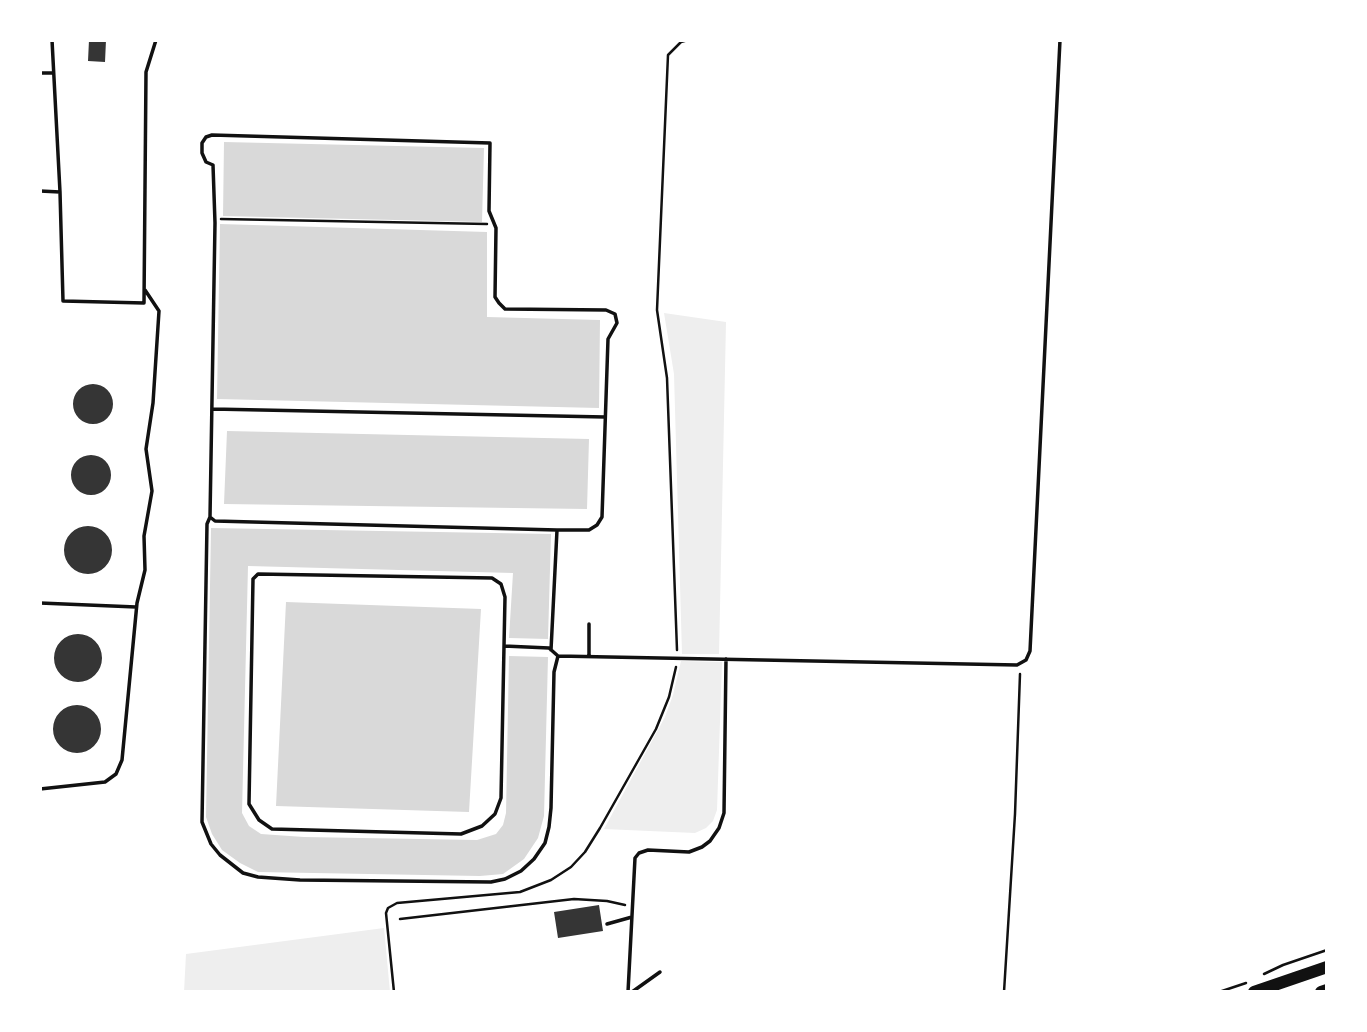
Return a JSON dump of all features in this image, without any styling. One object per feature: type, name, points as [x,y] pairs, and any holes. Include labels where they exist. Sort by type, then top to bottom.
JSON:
[{"type":"highway","points":[[1252,987],[1327,967]]},
{"type":"highway","points":[[1321,992],[1327,990]]},
{"type":"lane","points":[[52,40],[63,301],[144,303],[146,72],[156,40]]},
{"type":"lane","points":[[504,646],[551,650],[558,656],[1020,664],[1026,660],[1030,651],[1060,40]]},
{"type":"lane","points":[[40,73],[53,73]]},
{"type":"lane","points":[[210,517],[215,521],[557,530],[589,530],[597,525],[602,517],[608,340],[617,323],[615,314],[606,310],[505,309],[495,297],[496,228],[489,211],[490,143],[212,135],[206,137],[202,143],[206,162],[213,165],[215,219],[202,822],[211,844],[220,855],[243,873],[258,877],[491,882],[521,871],[545,843],[549,827],[554,672],[558,656]]},
{"type":"lane","points":[[40,191],[60,192]]},
{"type":"lane","points":[[40,789],[105,782],[116,774],[122,760],[137,607],[145,570],[144,536],[152,492],[146,449],[153,403],[159,311],[144,290]]},
{"type":"lane","points":[[211,409],[606,417]]},
{"type":"lane","points":[[551,650],[557,530]]},
{"type":"lane","points":[[258,574],[492,578],[501,584],[505,597],[504,646],[501,799],[495,814],[482,826],[461,834],[272,830],[259,820],[249,804],[253,579],[258,574]]},
{"type":"lane","points":[[40,603],[137,607]]},
{"type":"lane","points":[[589,624],[590,656]]},
{"type":"lane","points":[[630,992],[635,858],[639,853],[648,850],[689,852],[702,847],[719,828],[724,813],[726,659]]},
{"type":"lane","points":[[607,923],[632,916]]},
{"type":"lane","points":[[630,992],[660,972]]},
{"type":"path","points":[[394,992],[386,913],[388,908],[397,903],[520,892],[551,880],[570,867],[585,852],[600,828],[656,729],[669,696],[677,657],[667,378],[657,310],[668,55],[681,42],[688,40]]},
{"type":"path","points":[[215,219],[494,224]]},
{"type":"path","points":[[1004,992],[1015,814],[1020,664]]},
{"type":"path","points":[[400,919],[574,899],[607,901],[632,907]]},
{"type":"path","points":[[1260,976],[1327,950]]},
{"type":"path","points":[[1219,992],[1252,987]]},
{"type":"shaded area","points":[[224,142],[484,148],[482,222],[223,216]]},
{"type":"shaded area","points":[[220,224],[487,232],[487,317],[600,320],[599,408],[217,399]]},
{"type":"shaded area","points":[[664,313],[726,322],[719,654],[682,654],[674,374]]},
{"type":"shaded area","points":[[227,431],[589,439],[587,509],[224,504]]},
{"type":"shaded area","points":[[211,528],[551,534],[548,639],[509,638],[513,573],[248,566],[242,813],[249,826],[261,834],[304,837],[477,840],[496,834],[503,825],[506,813],[509,656],[548,657],[544,816],[538,838],[524,859],[503,874],[480,876],[258,872],[222,850],[206,817]]},
{"type":"shaded area","points":[[286,602],[481,609],[469,812],[276,806]]},
{"type":"shaded area","points":[[681,661],[722,662],[717,810],[713,821],[695,833],[604,829],[665,717]]},
{"type":"shaded area","points":[[384,928],[390,992],[184,992],[186,954]]},
{"type":"building","points":[[89,40],[106,40],[105,62],[88,61]]},
{"type":"building","points":[[93,384],[107,390],[113,404],[107,418],[93,424],[79,418],[73,404],[79,390]]},
{"type":"building","points":[[91,455],[105,461],[111,475],[105,489],[91,495],[77,489],[71,475],[77,461]]},
{"type":"building","points":[[88,526],[105,533],[112,550],[105,567],[88,574],[71,567],[64,550],[71,533]]},
{"type":"building","points":[[78,634],[95,641],[102,658],[95,675],[78,682],[61,675],[54,658],[61,641]]},
{"type":"building","points":[[77,705],[94,712],[101,729],[94,746],[77,753],[60,746],[53,729],[60,712]]},
{"type":"building","points":[[599,905],[603,931],[558,938],[554,912]]}]
